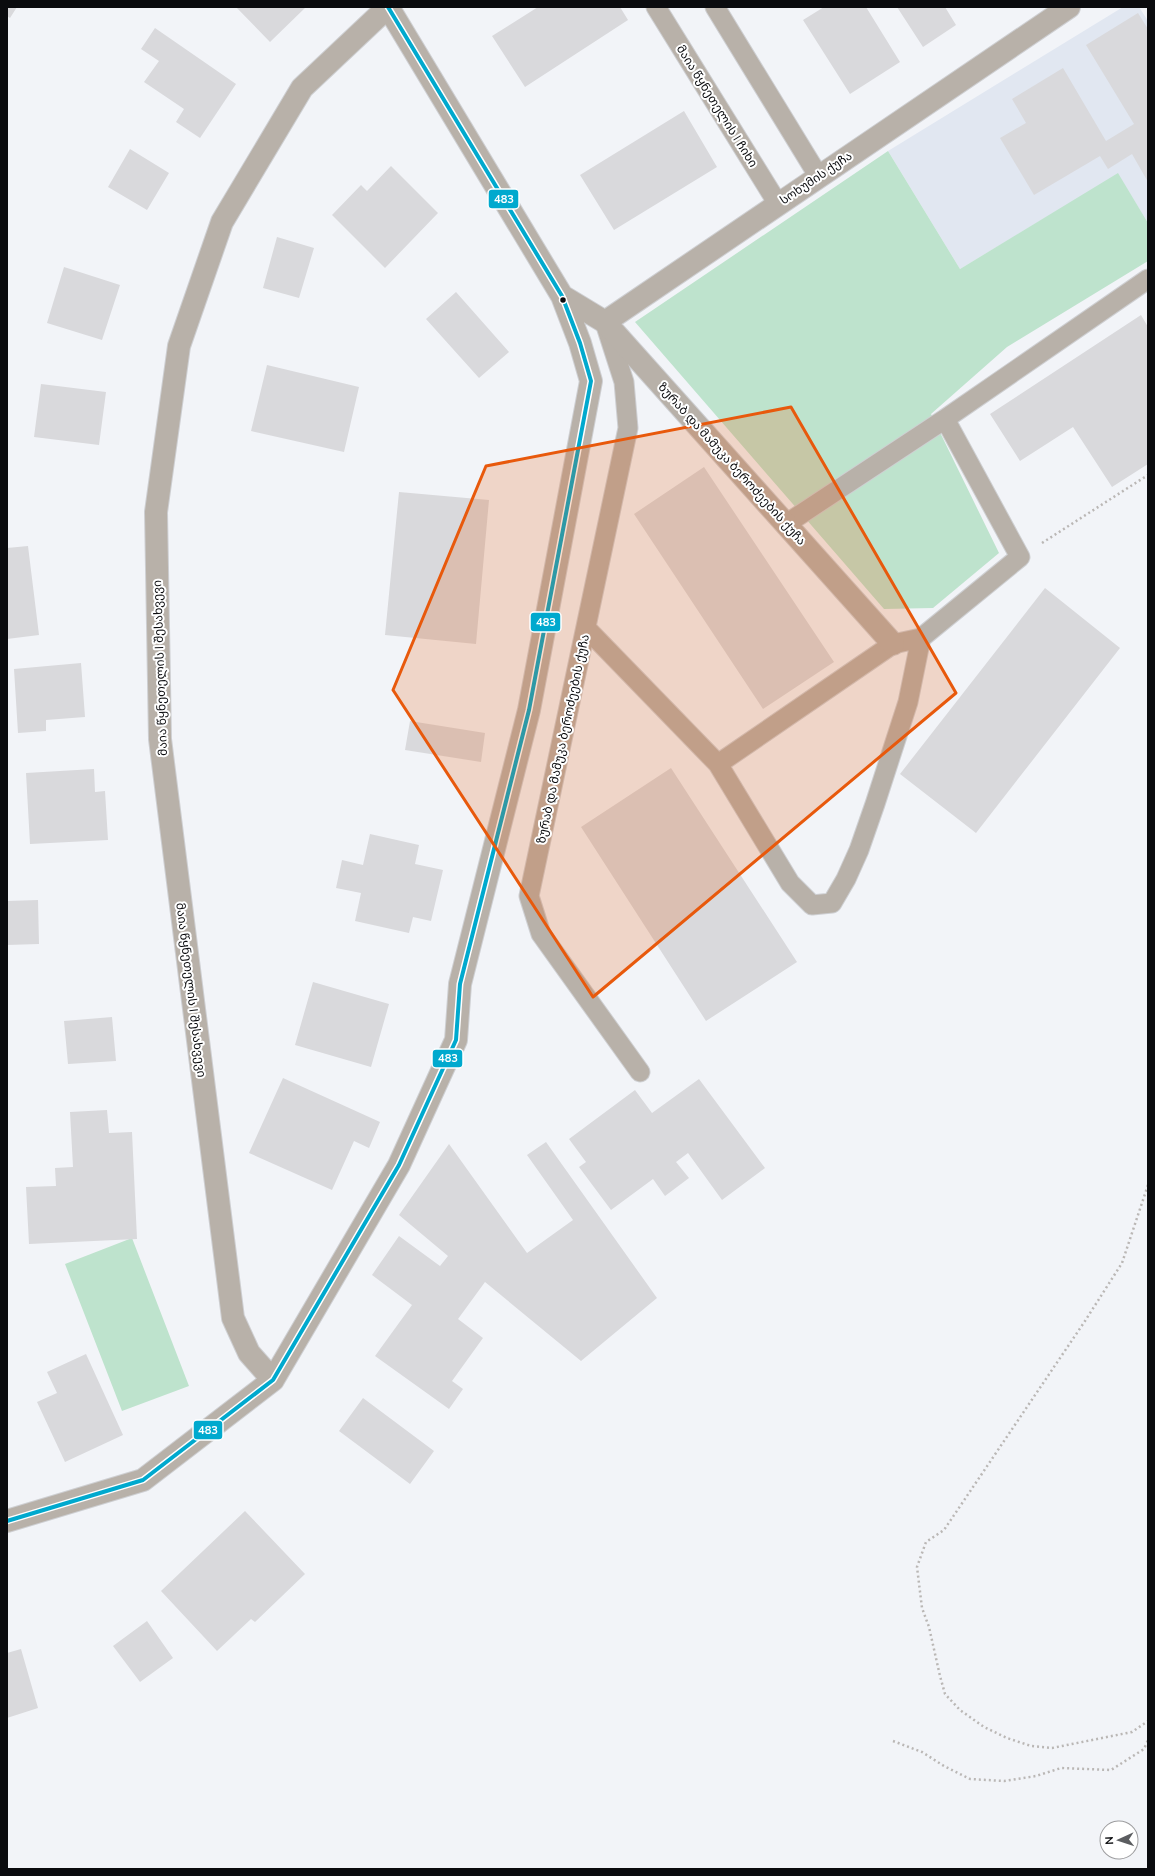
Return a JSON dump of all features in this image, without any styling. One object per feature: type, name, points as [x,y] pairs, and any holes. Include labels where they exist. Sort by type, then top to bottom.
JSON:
[{"type":"street","points":[[7,1521],[143,1480],[273,1380],[398,1165],[456,1040],[460,984],[529,710],[591,380],[580,343],[562,296],[388,7]]},
{"type":"street","name":"მაია წყნეთელის I შესახვევი","points":[[273,1380],[249,1353],[233,1318],[160,739],[156,512],[179,346],[222,222],[302,88],[388,7]]},
{"type":"street","name":"სოხუმის ქუჩა","points":[[605,322],[1069,7]]},
{"type":"street","points":[[562,296],[605,322]]},
{"type":"street","name":"ზურაბ და მამუკა ბეროძეების ქუჩა","points":[[605,322],[893,644]]},
{"type":"lane","name":"მაია წყნეთელის I ჩიხი","points":[[656,7],[778,204]]},
{"type":"lane","points":[[715,7],[819,177]]},
{"type":"lane","points":[[786,524],[945,419],[1148,279]]},
{"type":"lane","points":[[586,628],[628,428],[624,382],[605,322]]},
{"type":"lane","points":[[718,764],[893,644],[921,638],[1020,557],[945,419]]},
{"type":"lane","name":"ზურაბ და მამუკა ბეროძეების ქუჩა","points":[[586,628],[718,764],[790,883],[812,905],[832,903],[846,879],[859,850],[908,702],[921,638]]},
{"type":"lane","name":"ზურაბ და მამუკა ბეროძეების ქუჩა","points":[[586,628],[529,896],[541,934],[640,1072]]},
{"type":"path","points":[[1020,557],[1148,475]]},
{"type":"path","points":[[1148,1185],[1122,1263],[1085,1322],[944,1530],[926,1542],[917,1567],[922,1608],[929,1627],[945,1694],[960,1710],[984,1727],[1007,1738],[1030,1746],[1052,1748],[1132,1732],[1148,1721]]},
{"type":"path","points":[[893,1742],[922,1752],[944,1766],[970,1779],[1004,1781],[1036,1776],[1061,1768],[1111,1770],[1144,1749],[1148,1740]]},
{"type":"highlighted area","points":[[791,407],[956,693],[593,997],[393,690],[486,466]]},
{"type":"shaded area","points":[[1123,7],[1139,7],[1148,21],[1148,223],[1118,174],[960,269],[888,151]]},
{"type":"green space","points":[[888,151],[960,269],[1118,173],[1148,223],[1148,261],[1007,347],[931,414],[999,553],[933,608],[884,609],[635,322]]},
{"type":"green space","points":[[132,1238],[189,1386],[122,1411],[65,1264]]},
{"type":"building","points":[[7,7],[17,7],[10,18],[7,16]]},
{"type":"building","points":[[236,7],[306,7],[270,42]]},
{"type":"building","points":[[538,7],[620,7],[628,20],[525,87],[492,36]]},
{"type":"building","points":[[824,7],[866,7],[900,62],[850,94],[803,20]]},
{"type":"building","points":[[897,7],[945,7],[956,25],[923,47]]},
{"type":"building","points":[[1138,13],[1148,29],[1148,182],[1132,154],[1108,169],[1100,156],[1034,195],[1000,138],[1026,123],[1012,99],[1063,68],[1106,141],[1134,124],[1086,45]]},
{"type":"building","points":[[155,28],[236,84],[200,138],[176,122],[184,109],[144,82],[159,61],[141,49]]},
{"type":"building","points":[[684,111],[717,167],[614,230],[580,175]]},
{"type":"building","points":[[130,149],[169,173],[147,210],[108,187]]},
{"type":"building","points":[[391,166],[438,213],[385,268],[332,215],[361,185],[367,191]]},
{"type":"building","points":[[277,237],[314,248],[299,298],[263,288]]},
{"type":"building","points":[[64,267],[120,285],[102,340],[47,323]]},
{"type":"building","points":[[456,292],[509,352],[479,378],[426,319]]},
{"type":"building","points":[[1141,315],[1148,327],[1148,464],[1112,487],[1073,427],[1020,461],[990,414]]},
{"type":"building","points":[[267,365],[359,387],[344,452],[251,431]]},
{"type":"building","points":[[41,384],[106,392],[99,445],[34,437]]},
{"type":"building","points":[[704,467],[834,662],[763,709],[634,514]]},
{"type":"building","points":[[399,492],[489,500],[476,644],[385,635]]},
{"type":"building","points":[[28,546],[39,635],[7,639],[7,548]]},
{"type":"building","points":[[1045,588],[1120,648],[976,833],[900,774]]},
{"type":"building","points":[[81,663],[85,717],[46,720],[46,731],[18,733],[14,669]]},
{"type":"building","points":[[410,721],[485,733],[481,762],[405,750]]},
{"type":"building","points":[[671,768],[797,962],[706,1021],[581,827]]},
{"type":"building","points":[[94,769],[95,792],[105,791],[108,840],[30,844],[26,773]]},
{"type":"building","points":[[370,834],[419,845],[415,864],[443,870],[431,921],[413,917],[409,933],[355,921],[361,893],[336,888],[342,860],[363,865]]},
{"type":"building","points":[[38,900],[39,944],[7,945],[7,901]]},
{"type":"building","points":[[313,982],[389,1004],[371,1067],[295,1045]]},
{"type":"building","points":[[112,1017],[116,1061],[68,1064],[64,1021]]},
{"type":"building","points":[[283,1078],[380,1122],[369,1148],[354,1141],[332,1190],[249,1153]]},
{"type":"building","points":[[699,1079],[765,1168],[722,1200],[688,1153],[676,1162],[689,1178],[665,1196],[653,1179],[611,1210],[579,1167],[586,1162],[569,1139],[635,1090],[652,1113]]},
{"type":"building","points":[[107,1110],[109,1133],[132,1132],[137,1239],[29,1244],[26,1187],[56,1186],[55,1168],[73,1167],[70,1112]]},
{"type":"building","points":[[546,1142],[657,1298],[581,1361],[485,1282],[458,1319],[483,1338],[452,1381],[463,1389],[449,1409],[375,1356],[412,1305],[372,1275],[399,1236],[440,1266],[448,1256],[399,1215],[449,1144],[527,1253],[573,1220],[527,1155]]},
{"type":"building","points":[[86,1354],[123,1435],[65,1462],[37,1402],[57,1393],[47,1372]]},
{"type":"building","points":[[363,1398],[434,1451],[410,1484],[339,1431]]},
{"type":"building","points":[[245,1511],[305,1574],[255,1622],[251,1619],[217,1651],[161,1591]]},
{"type":"building","points":[[147,1621],[173,1658],[140,1682],[113,1646]]},
{"type":"building","points":[[21,1649],[38,1708],[7,1718],[7,1653]]},
{"type":"transit line","name":"483","points":[[7,1521],[143,1480],[273,1380],[399,1165],[456,1040],[460,984],[529,710],[591,381],[580,343],[562,296],[388,7]]}]
